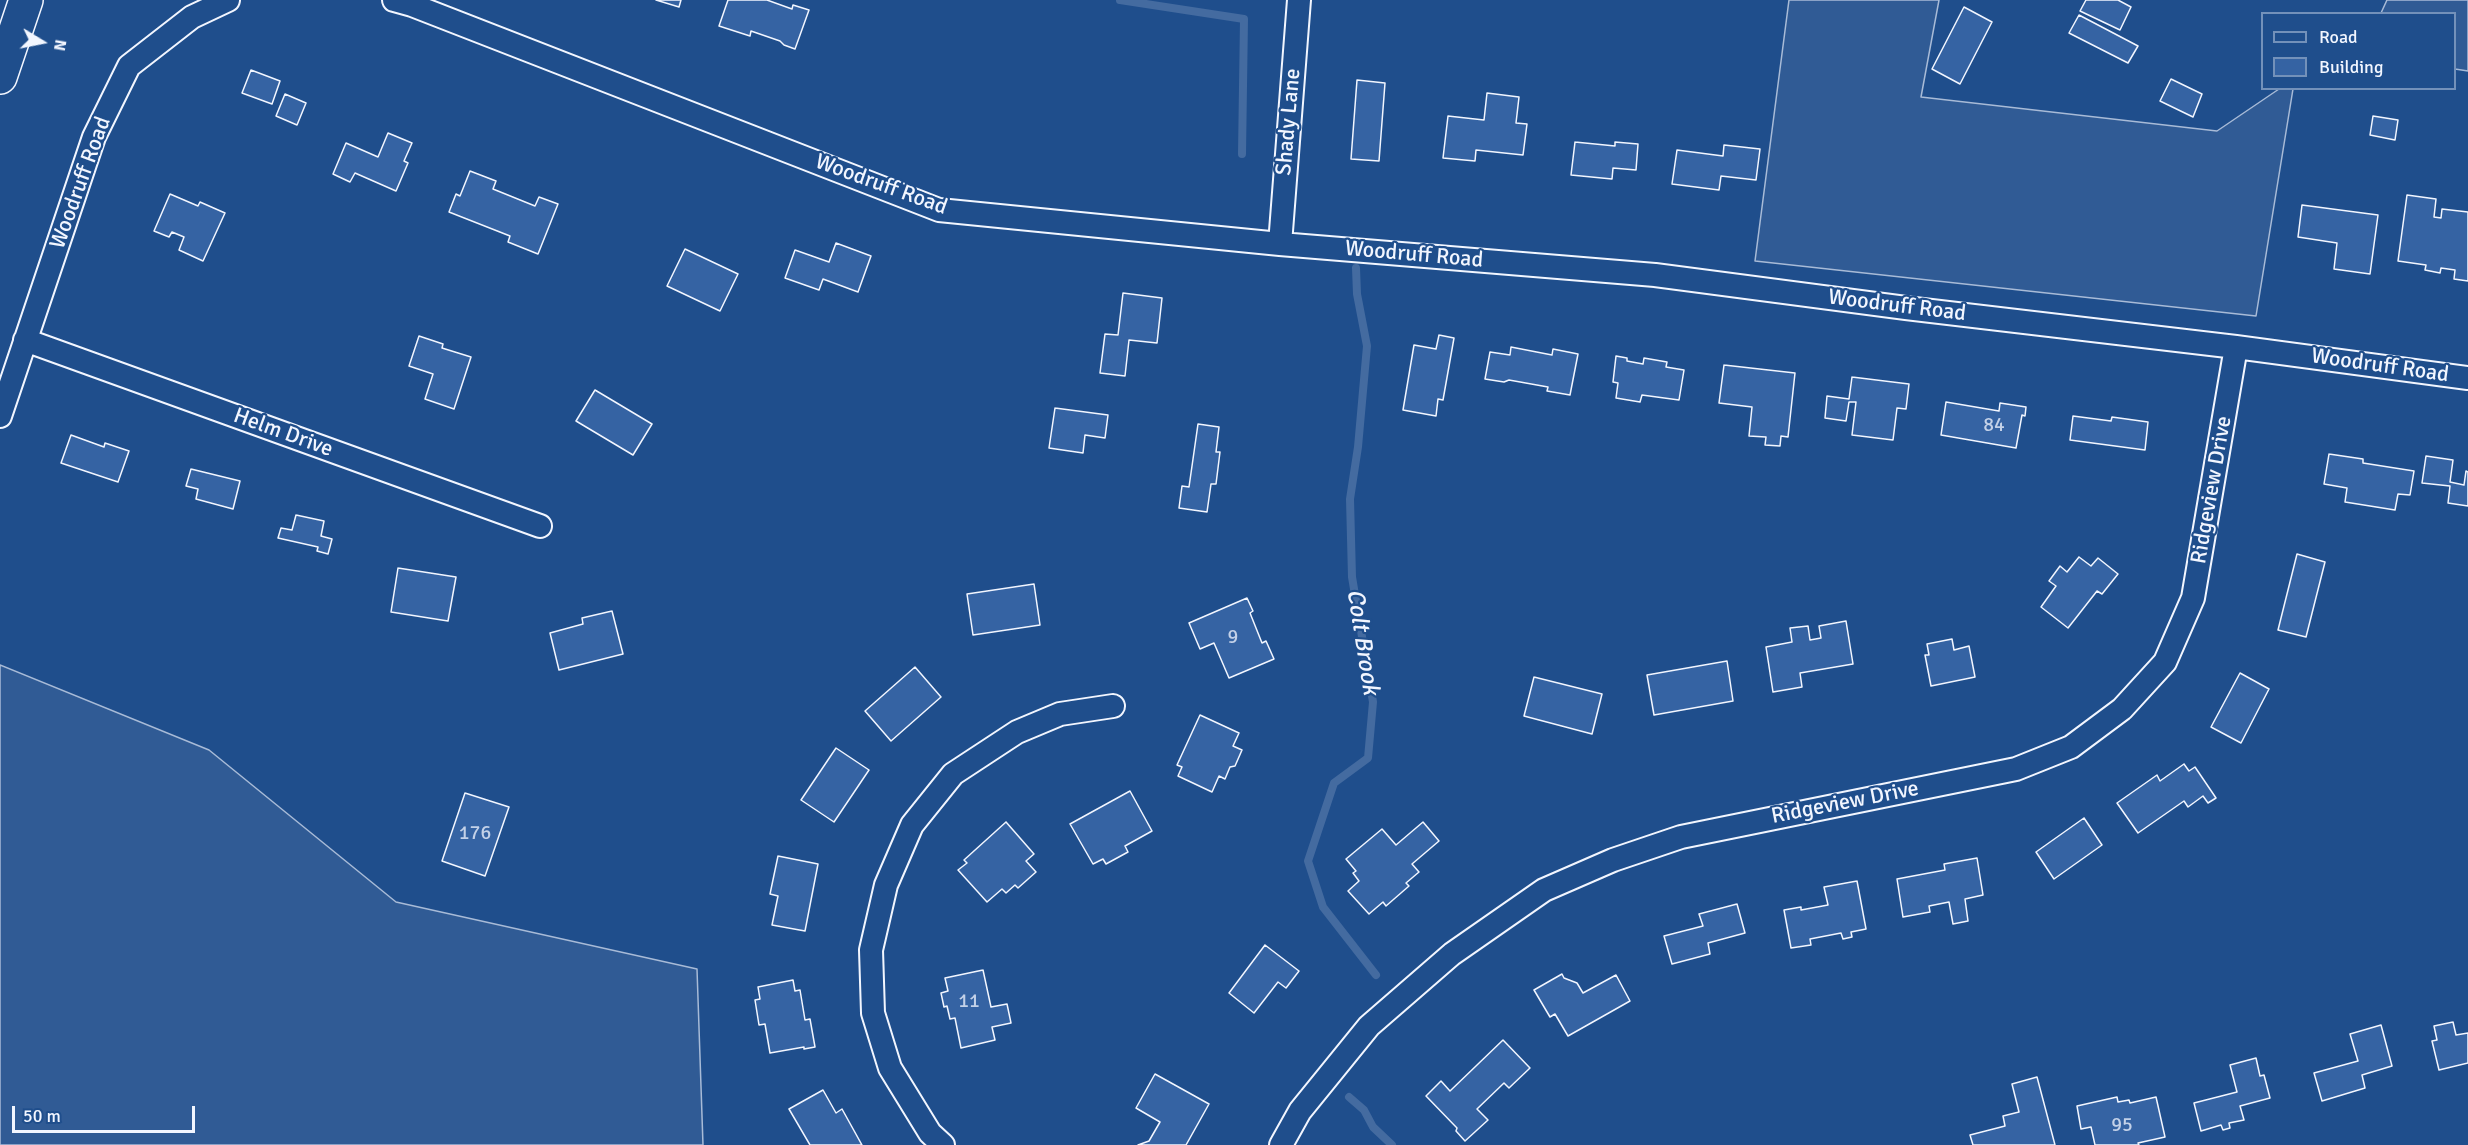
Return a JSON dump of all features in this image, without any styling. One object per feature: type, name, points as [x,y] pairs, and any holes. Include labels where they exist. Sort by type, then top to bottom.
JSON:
[{"type":"highway","points":[[0,77],[26,0]]},
{"type":"street","name":"Woodruff Road","points":[[0,416],[94,137],[129,66],[192,17],[228,0]]},
{"type":"street","name":"Woodruff Road","points":[[394,0],[412,4],[939,210],[1280,244],[1655,275],[2468,378]]},
{"type":"street","name":"Shady Lane","points":[[1280,244],[1299,0]]},
{"type":"street","name":"Helm Drive","points":[[25,340],[540,526]]},
{"type":"street","name":"Ridgeview Drive","points":[[1281,1145],[1300,1111],[1369,1026],[1452,954],[1544,890],[1613,860],[1681,837],[2016,769],[2071,747],[2122,709],[2165,662],[2193,598],[2236,347]]},
{"type":"street","points":[[943,1145],[930,1133],[890,1068],[873,1013],[871,950],[886,885],[912,825],[953,774],[1017,732],[1060,714],[1113,706]]},
{"type":"shaded area","points":[[1789,0],[1939,0],[1921,97],[2217,131],[2278,90],[2293,90],[2256,316],[1755,261]]},
{"type":"shaded area","points":[[2387,0],[2468,0],[2468,71],[2456,69],[2456,12],[2381,12]]},
{"type":"shaded area","points":[[0,665],[209,750],[396,902],[697,969],[703,1145],[0,1145]]},
{"type":"building","points":[[656,0],[681,0],[679,7]]},
{"type":"building","points":[[728,0],[767,0],[792,9],[793,5],[809,10],[795,49],[751,31],[750,36],[719,26]]},
{"type":"building","points":[[2086,0],[2118,0],[2131,7],[2120,30],[2080,11]]},
{"type":"building","points":[[1964,7],[1992,22],[1960,84],[1932,69]]},
{"type":"building","points":[[2079,15],[2138,46],[2128,63],[2069,33]]},
{"type":"building","points":[[251,70],[280,81],[272,104],[242,93]]},
{"type":"building","points":[[2171,79],[2202,94],[2193,117],[2160,101]]},
{"type":"building","points":[[1357,80],[1385,83],[1379,161],[1351,159]]},
{"type":"building","points":[[1487,93],[1519,97],[1516,123],[1527,124],[1523,155],[1476,150],[1475,161],[1443,158],[1448,116],[1484,120]]},
{"type":"building","points":[[285,94],[306,103],[297,125],[276,116]]},
{"type":"building","points":[[2373,116],[2398,120],[2395,140],[2370,135]]},
{"type":"building","points":[[388,133],[412,143],[404,161],[408,163],[396,191],[355,173],[350,182],[333,174],[346,143],[378,157]]},
{"type":"building","points":[[1575,142],[1615,146],[1615,142],[1638,144],[1636,170],[1613,168],[1612,179],[1571,175]]},
{"type":"building","points":[[1724,145],[1760,149],[1756,180],[1721,176],[1719,190],[1672,184],[1677,150],[1723,156]]},
{"type":"building","points":[[470,171],[496,181],[493,189],[535,206],[539,197],[558,204],[538,254],[508,242],[510,236],[449,212],[456,194],[460,196]]},
{"type":"building","points":[[170,194],[198,206],[200,202],[225,213],[203,261],[179,250],[184,237],[172,232],[169,237],[154,231]]},
{"type":"building","points":[[2407,195],[2436,199],[2434,217],[2441,218],[2442,209],[2468,212],[2468,281],[2454,279],[2455,270],[2441,268],[2440,273],[2425,270],[2426,265],[2398,261]]},
{"type":"building","points":[[2302,205],[2378,215],[2370,274],[2334,269],[2337,243],[2298,237]]},
{"type":"building","points":[[836,243],[871,256],[858,292],[823,279],[819,290],[785,278],[795,250],[829,262]]},
{"type":"building","points":[[685,249],[738,274],[720,311],[667,286]]},
{"type":"building","points":[[1123,293],[1162,298],[1157,343],[1129,340],[1125,376],[1100,373],[1105,334],[1118,335]]},
{"type":"building","points":[[1439,335],[1454,338],[1443,400],[1438,399],[1436,416],[1403,410],[1414,345],[1436,349]]},
{"type":"building","points":[[419,336],[443,344],[442,348],[471,357],[454,409],[425,399],[433,374],[409,366]]},
{"type":"building","points":[[1511,347],[1552,355],[1553,349],[1578,354],[1570,395],[1547,391],[1548,387],[1509,380],[1504,382],[1485,379],[1490,352],[1510,355]]},
{"type":"building","points":[[1616,356],[1643,364],[1644,358],[1667,362],[1666,367],[1684,370],[1679,400],[1642,395],[1640,402],[1616,398],[1618,383],[1613,382]]},
{"type":"building","points":[[1724,365],[1795,373],[1788,437],[1781,436],[1780,446],[1765,445],[1766,437],[1749,436],[1752,407],[1719,403]]},
{"type":"building","points":[[1852,377],[1909,384],[1906,409],[1897,408],[1893,440],[1852,435],[1856,402],[1849,402],[1846,421],[1825,418],[1827,396],[1849,399]]},
{"type":"building","points":[[595,390],[652,424],[633,455],[576,421]]},
{"type":"building","points":[[1946,402],[1999,411],[2000,403],[2026,407],[2025,416],[2022,415],[2016,448],[1941,435]]},
{"type":"building","points":[[1055,408],[1108,415],[1105,438],[1085,435],[1083,453],[1049,448]]},
{"type":"building","points":[[2073,416],[2111,421],[2112,417],[2148,422],[2145,450],[2070,440]]},
{"type":"building","points":[[1198,424],[1219,427],[1216,452],[1220,452],[1216,484],[1211,484],[1207,512],[1179,508],[1182,486],[1189,487]]},
{"type":"building","points":[[71,435],[104,447],[105,443],[129,451],[118,482],[61,463]]},
{"type":"building","points":[[2329,454],[2363,459],[2363,463],[2414,471],[2410,495],[2398,494],[2395,510],[2345,502],[2347,488],[2324,484]]},
{"type":"building","points":[[2426,456],[2453,460],[2450,482],[2464,485],[2466,471],[2468,472],[2468,506],[2448,503],[2450,486],[2422,483]]},
{"type":"building","points":[[191,469],[240,481],[233,509],[196,499],[198,489],[186,486]]},
{"type":"building","points":[[296,515],[324,521],[321,536],[332,539],[328,554],[317,551],[318,547],[278,538],[281,528],[292,530]]},
{"type":"building","points":[[2297,554],[2325,562],[2306,637],[2278,630]]},
{"type":"building","points":[[2079,557],[2091,566],[2098,558],[2118,574],[2102,594],[2097,591],[2068,628],[2041,607],[2056,586],[2049,581],[2060,566],[2067,572]]},
{"type":"building","points":[[398,568],[456,577],[448,621],[391,612]]},
{"type":"building","points":[[1034,584],[1040,625],[973,635],[967,594]]},
{"type":"building","points":[[1247,598],[1253,611],[1250,613],[1262,643],[1266,641],[1274,659],[1229,678],[1214,643],[1200,649],[1189,623]]},
{"type":"building","points":[[612,611],[623,654],[559,670],[550,633],[583,624],[582,618]]},
{"type":"building","points":[[1846,621],[1853,664],[1800,673],[1802,687],[1773,692],[1766,647],[1792,642],[1790,628],[1808,626],[1810,640],[1821,638],[1819,626]]},
{"type":"building","points":[[1952,639],[1954,650],[1969,646],[1975,677],[1931,686],[1925,655],[1929,655],[1927,644]]},
{"type":"building","points":[[1727,661],[1733,701],[1654,715],[1647,675]]},
{"type":"building","points":[[915,667],[941,697],[891,741],[865,711]]},
{"type":"building","points":[[2240,673],[2269,689],[2241,743],[2211,727]]},
{"type":"building","points":[[1534,677],[1602,694],[1592,734],[1524,716]]},
{"type":"building","points":[[1200,715],[1239,733],[1233,746],[1242,750],[1235,766],[1230,767],[1225,779],[1219,776],[1212,792],[1178,776],[1182,767],[1177,765]]},
{"type":"building","points":[[836,748],[869,770],[834,822],[801,800]]},
{"type":"building","points":[[2184,764],[2189,771],[2195,767],[2216,798],[2208,803],[2203,796],[2188,807],[2184,801],[2138,833],[2117,803],[2157,775],[2160,781]]},
{"type":"building","points":[[1130,791],[1152,831],[1125,846],[1128,852],[1106,864],[1103,859],[1093,864],[1070,824]]},
{"type":"building","points":[[465,793],[509,807],[485,876],[442,861]]},
{"type":"building","points":[[2084,818],[2102,845],[2054,879],[2036,852]]},
{"type":"building","points":[[1006,822],[1034,854],[1026,861],[1036,872],[1018,888],[1015,885],[1006,893],[1002,889],[987,902],[958,870],[967,863],[964,860]]},
{"type":"building","points":[[1423,822],[1439,841],[1412,864],[1419,872],[1406,883],[1409,886],[1386,906],[1383,902],[1369,914],[1348,891],[1359,881],[1353,873],[1356,871],[1346,859],[1382,829],[1396,845]]},
{"type":"building","points":[[778,856],[818,864],[805,931],[772,925],[778,896],[770,894]]},
{"type":"building","points":[[1977,858],[1983,895],[1965,899],[1968,921],[1953,924],[1949,902],[1929,906],[1930,912],[1903,917],[1897,879],[1945,870],[1944,864]]},
{"type":"building","points":[[1857,881],[1866,929],[1851,932],[1852,937],[1843,939],[1841,933],[1810,939],[1811,945],[1791,948],[1784,910],[1801,907],[1801,910],[1828,905],[1824,887]]},
{"type":"building","points":[[1737,904],[1745,933],[1708,943],[1710,954],[1672,964],[1664,936],[1703,926],[1699,914]]},
{"type":"building","points":[[1265,945],[1299,971],[1286,988],[1278,982],[1254,1013],[1229,993]]},
{"type":"building","points":[[983,970],[991,1007],[1007,1004],[1011,1023],[992,1027],[995,1040],[961,1048],[955,1018],[950,1019],[947,1006],[944,1007],[941,993],[948,991],[945,978]]},
{"type":"building","points":[[1562,974],[1564,978],[1577,983],[1583,993],[1616,975],[1630,1001],[1568,1036],[1555,1014],[1550,1017],[1534,990]]},
{"type":"building","points":[[793,980],[795,991],[800,990],[805,1020],[810,1019],[815,1047],[770,1053],[765,1024],[759,1025],[755,1000],[760,999],[758,987]]},
{"type":"building","points":[[2453,1022],[2456,1035],[2468,1033],[2468,1063],[2439,1070],[2432,1041],[2437,1040],[2434,1026]]},
{"type":"building","points":[[2381,1025],[2392,1066],[2362,1075],[2365,1088],[2322,1101],[2314,1073],[2358,1061],[2350,1034]]},
{"type":"building","points":[[1503,1040],[1530,1068],[1509,1088],[1504,1083],[1477,1109],[1488,1120],[1465,1141],[1456,1131],[1457,1128],[1426,1096],[1441,1081],[1450,1091]]},
{"type":"building","points":[[2256,1058],[2260,1076],[2264,1075],[2270,1098],[2240,1106],[2244,1120],[2229,1123],[2230,1128],[2223,1130],[2221,1125],[2201,1131],[2194,1103],[2237,1092],[2230,1065]]},
{"type":"building","points":[[1155,1074],[1209,1104],[1186,1145],[1138,1145],[1149,1141],[1160,1122],[1136,1108]]},
{"type":"building","points":[[2037,1077],[2055,1145],[1973,1145],[1970,1135],[2005,1126],[2003,1116],[2019,1112],[2012,1084]]},
{"type":"building","points":[[823,1090],[836,1113],[842,1109],[862,1145],[810,1145],[789,1109]]},
{"type":"building","points":[[2117,1097],[2118,1102],[2129,1100],[2130,1103],[2156,1097],[2165,1137],[2138,1143],[2139,1145],[2095,1145],[2091,1127],[2081,1129],[2077,1106]]},
{"type":"waterway","name":"Colt Brook","points":[[1120,0],[1244,19],[1242,154]]},
{"type":"waterway","name":"Colt Brook","points":[[1356,268],[1357,294],[1367,346],[1358,447],[1350,499],[1352,577],[1373,702],[1368,758],[1334,783],[1308,861],[1323,907],[1376,975]]},
{"type":"waterway","name":"Colt Brook","points":[[1349,1097],[1364,1110],[1373,1127],[1392,1145]]}]
